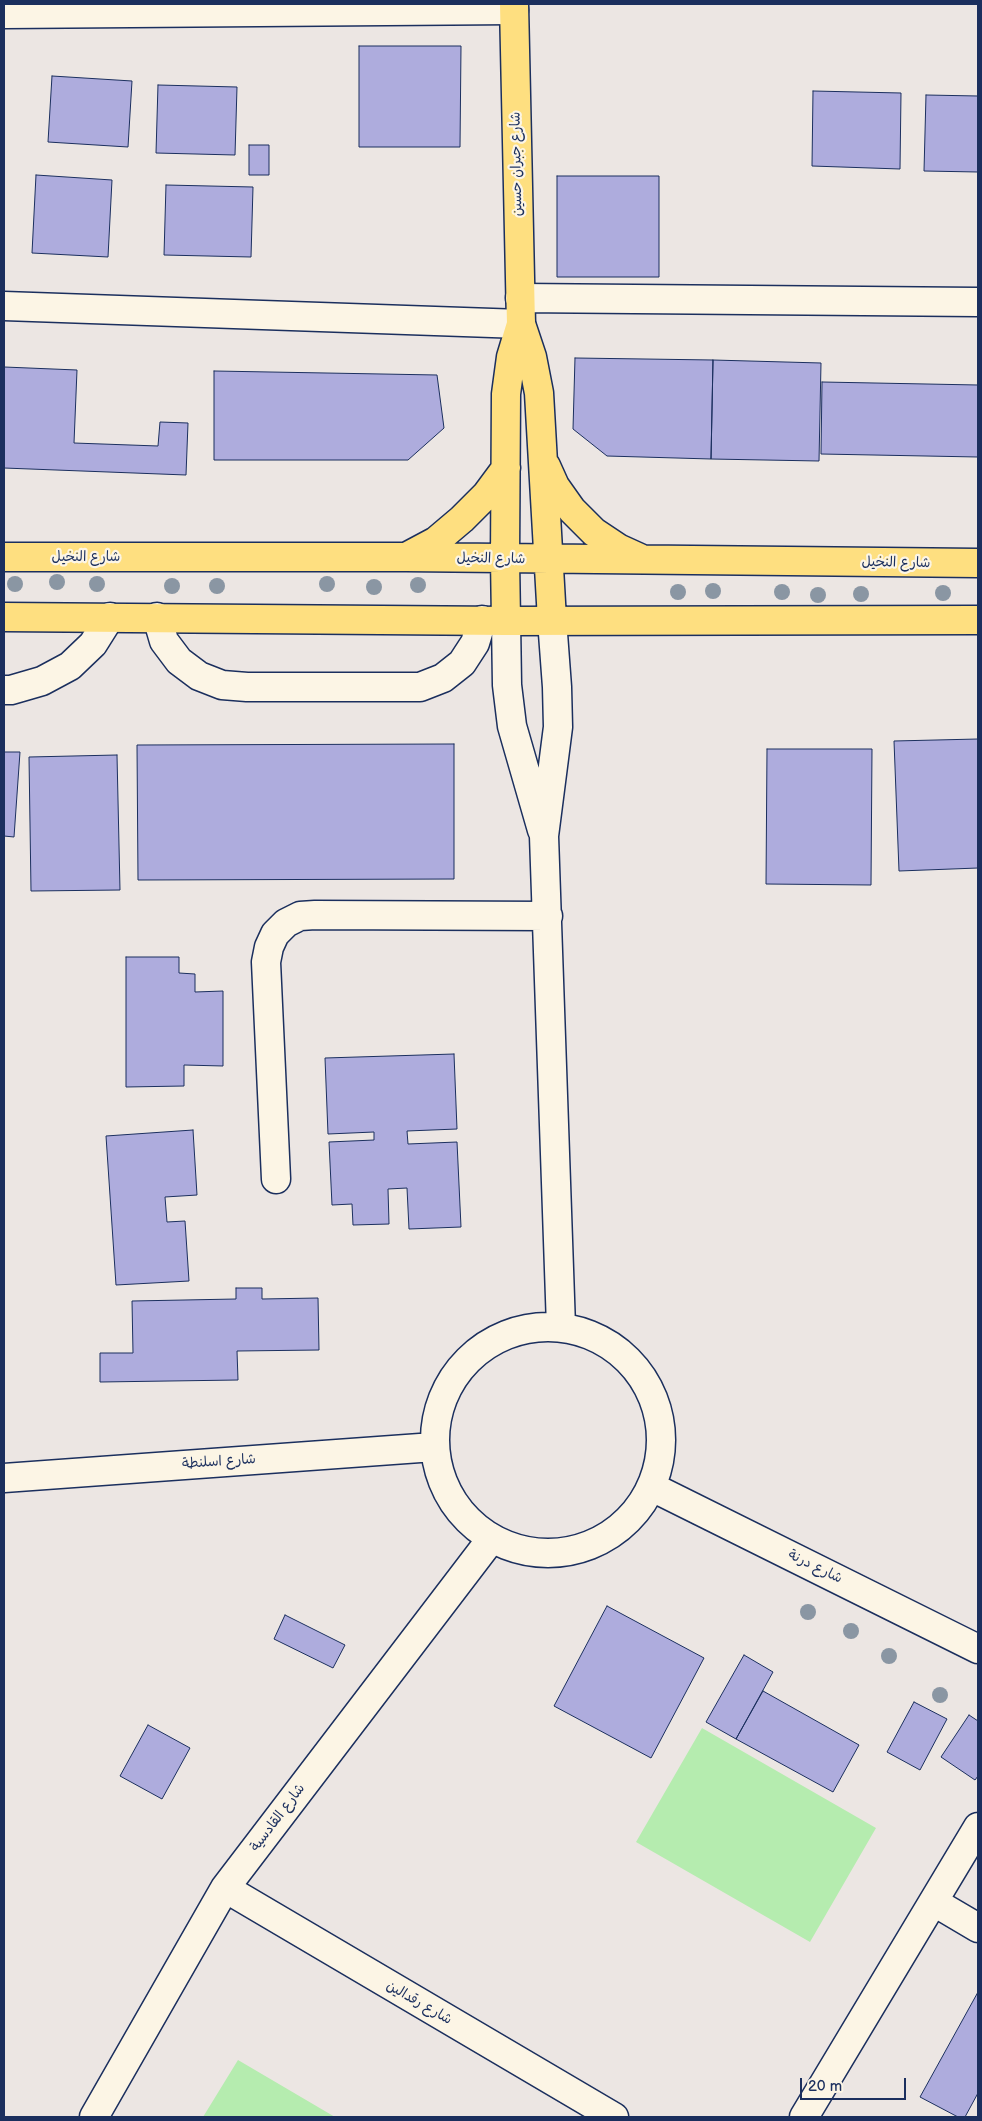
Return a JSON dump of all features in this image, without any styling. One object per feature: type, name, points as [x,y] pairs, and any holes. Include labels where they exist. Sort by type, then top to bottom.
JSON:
[{"type":"main road","name":"شارع جبران حسين","points":[[514,7],[521,311]]},
{"type":"main road","points":[[521,311],[536,374],[552,620]]},
{"type":"main road","points":[[494,620],[504,559],[508,374],[521,311]]},
{"type":"main road","points":[[543,459],[555,486],[572,510],[594,532],[618,548],[646,560]]},
{"type":"main road","points":[[406,557],[436,540],[462,519],[486,495],[506,468]]},
{"type":"main road","name":"شارع النخيل","points":[[4,557],[406,557],[548,560],[978,563]]},
{"type":"main road","points":[[4,616],[494,620],[978,620]]},
{"type":"street","points":[[4,14],[514,7]]},
{"type":"street","points":[[4,306],[521,311],[978,302]]},
{"type":"street","points":[[4,690],[12,690],[42,681],[70,666],[93,644],[110,617]]},
{"type":"street","points":[[157,617],[164,640],[179,661],[199,676],[222,685],[247,687],[420,686],[443,678],[462,663],[475,643],[494,620]]},
{"type":"street","points":[[494,620],[507,685],[512,726],[544,836]]},
{"type":"street","points":[[552,620],[558,727],[544,836],[561,1327]]},
{"type":"street","points":[[276,1179],[266,962],[269,947],[275,934],[286,923],[300,916],[315,915],[548,916]]},
{"type":"street","points":[[532,1327],[561,1327],[591,1334],[617,1349],[639,1371],[654,1397],[662,1427],[661,1457],[652,1486],[638,1510],[619,1529],[596,1543],[570,1551],[543,1553],[516,1548],[492,1538],[473,1525],[458,1508],[446,1490],[438,1468],[434,1447],[436,1419],[445,1392],[460,1368],[481,1348],[505,1335],[532,1327]]},
{"type":"street","name":"شارع اسلنطة","points":[[4,1478],[434,1447]]},
{"type":"street","name":"شارع درنة","points":[[652,1486],[978,1648]]},
{"type":"street","name":"شارع القادسية","points":[[94,2117],[225,1888],[492,1538]]},
{"type":"street","points":[[804,2117],[978,1827]]},
{"type":"street","name":"شارع رقدالين","points":[[225,1888],[614,2117]]},
{"type":"street","points":[[934,1902],[978,1928]]},
{"type":"green space","points":[[702,1728],[876,1828],[810,1942],[636,1842]]},
{"type":"green space","points":[[238,2060],[335,2117],[203,2117]]},
{"type":"building","points":[[359,46],[461,46],[460,147],[359,147]]},
{"type":"building","points":[[52,76],[132,81],[128,147],[48,142]]},
{"type":"building","points":[[158,85],[237,87],[235,155],[156,153]]},
{"type":"building","points":[[813,91],[901,93],[900,169],[812,166]]},
{"type":"building","points":[[926,95],[978,96],[978,172],[924,171]]},
{"type":"building","points":[[249,145],[269,145],[269,175],[249,175]]},
{"type":"building","points":[[36,175],[112,180],[108,257],[32,253]]},
{"type":"building","points":[[557,176],[659,176],[659,277],[557,277]]},
{"type":"building","points":[[166,185],[253,187],[251,257],[164,255]]},
{"type":"building","points":[[575,358],[713,360],[711,459],[607,456],[573,429]]},
{"type":"building","points":[[713,360],[821,363],[819,461],[711,459]]},
{"type":"building","points":[[4,367],[77,370],[74,443],[158,446],[160,422],[188,423],[186,475],[4,468]]},
{"type":"building","points":[[214,371],[437,375],[444,428],[408,460],[214,460]]},
{"type":"building","points":[[822,382],[978,385],[978,457],[821,454]]},
{"type":"building","points":[[978,739],[978,868],[899,871],[894,741]]},
{"type":"building","points":[[454,744],[454,879],[138,880],[137,745]]},
{"type":"building","points":[[767,749],[872,749],[871,885],[766,884]]},
{"type":"building","points":[[4,752],[20,752],[14,837],[4,836]]},
{"type":"building","points":[[117,755],[120,890],[31,891],[29,757]]},
{"type":"building","points":[[126,957],[179,957],[179,973],[195,974],[195,992],[223,991],[223,1066],[184,1065],[184,1086],[126,1087]]},
{"type":"building","points":[[454,1054],[457,1129],[407,1131],[408,1144],[457,1142],[461,1227],[409,1229],[407,1188],[388,1189],[389,1224],[353,1225],[352,1204],[332,1205],[329,1142],[374,1140],[374,1132],[328,1134],[325,1058]]},
{"type":"building","points":[[193,1130],[197,1195],[165,1197],[167,1222],[185,1221],[189,1281],[116,1285],[106,1136]]},
{"type":"building","points":[[236,1288],[262,1288],[262,1299],[318,1298],[319,1350],[237,1351],[238,1380],[100,1382],[100,1353],[133,1353],[132,1301],[236,1299]]},
{"type":"building","points":[[607,1606],[704,1658],[651,1758],[554,1706]]},
{"type":"building","points":[[285,1615],[345,1645],[333,1668],[274,1639]]},
{"type":"building","points":[[744,1655],[773,1672],[736,1739],[706,1722]]},
{"type":"building","points":[[763,1691],[859,1745],[833,1792],[736,1739]]},
{"type":"building","points":[[914,1702],[947,1719],[920,1770],[887,1752]]},
{"type":"building","points":[[969,1715],[978,1721],[978,1776],[975,1780],[941,1757]]},
{"type":"building","points":[[148,1725],[190,1748],[162,1799],[120,1776]]},
{"type":"building","points":[[978,1992],[978,2093],[965,2117],[958,2117],[920,2097]]}]
